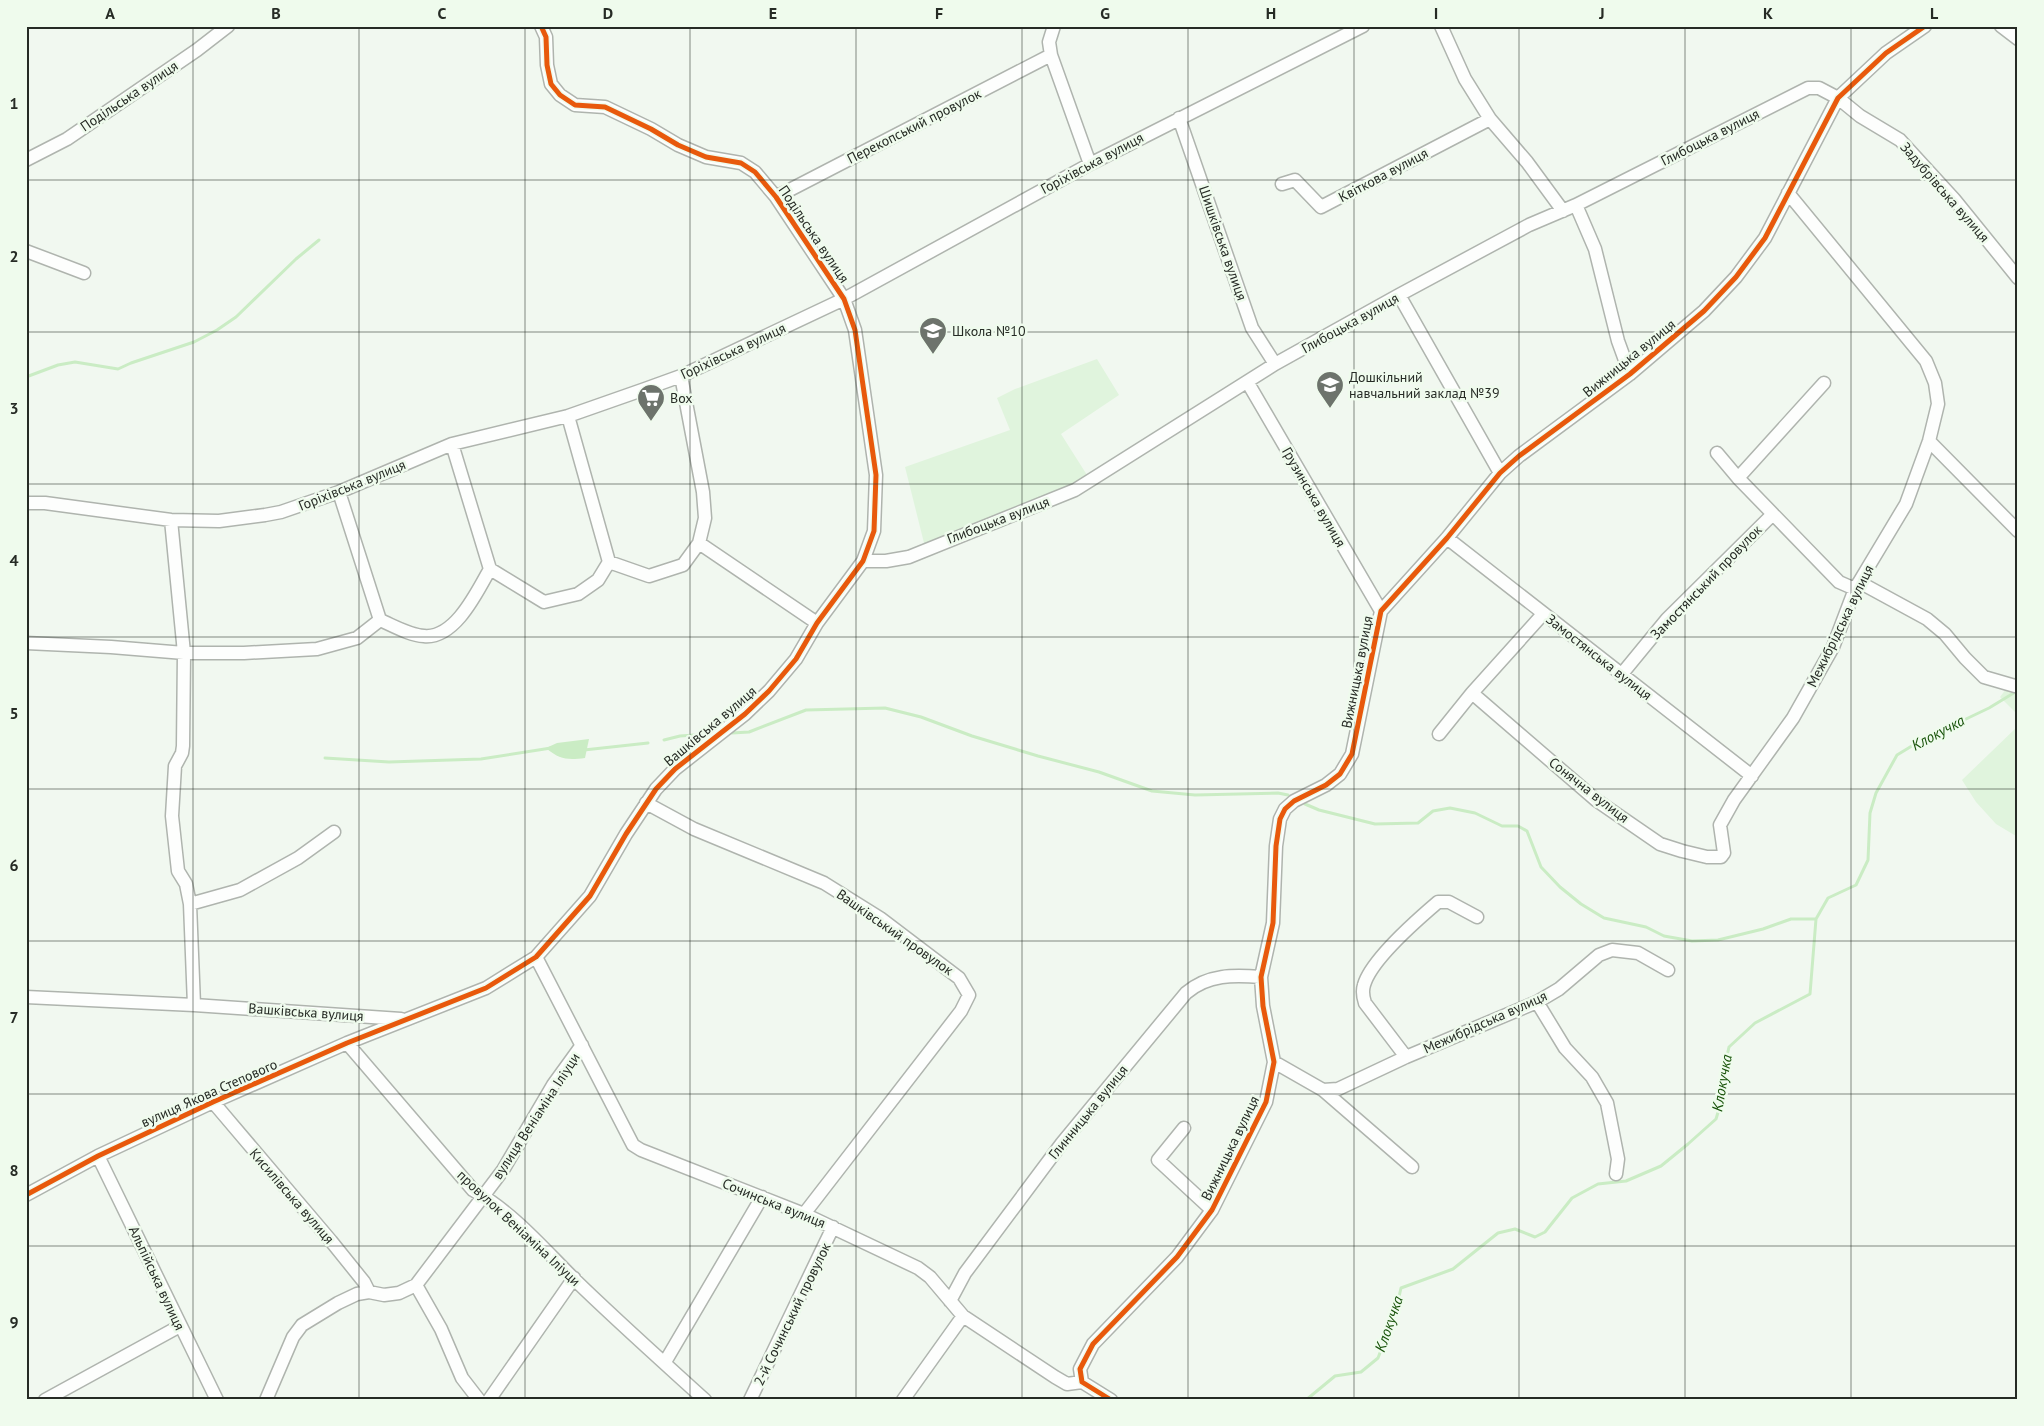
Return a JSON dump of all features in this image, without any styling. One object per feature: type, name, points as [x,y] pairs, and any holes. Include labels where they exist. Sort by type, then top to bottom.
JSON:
[{"type":"street","name":"Подільська вулиця","points":[[26,160],[67,139],[197,50],[228,26]]},
{"type":"street","points":[[544,32],[554,26]]},
{"type":"street","points":[[1054,26],[1049,42],[1051,55],[1090,164]]},
{"type":"street","name":"Горіхівська вулиця","points":[[26,503],[45,503],[171,520],[236,520],[281,512],[339,492],[452,444],[568,416],[681,376],[844,299],[1090,164],[1363,26]]},
{"type":"street","points":[[1441,26],[1465,79],[1490,119],[1527,162],[1563,211]]},
{"type":"street","name":"Вижницька вулиця","points":[[1082,1382],[1080,1369],[1093,1344],[1177,1257],[1212,1210],[1266,1102],[1274,1062],[1262,1006],[1261,977],[1273,922],[1276,846],[1280,819],[1285,809],[1294,801],[1326,785],[1340,774],[1352,754],[1381,611],[1447,538],[1500,473],[1519,456],[1630,374],[1704,311],[1736,276],[1765,238],[1838,98],[1886,53],[1924,26]]},
{"type":"street","points":[[2001,26],[2018,39]]},
{"type":"street","name":"Подільська вулиця","points":[[544,32],[551,84],[560,95],[575,105],[605,108],[706,157],[741,163],[755,172],[776,197],[844,299]]},
{"type":"street","name":"Перекопський провулок","points":[[776,197],[1051,55]]},
{"type":"street","name":"Глибоцька вулиця","points":[[863,562],[909,557],[954,537],[1075,490],[1248,383],[1275,364],[1529,225],[1576,205],[1795,93],[1808,88],[1820,88],[1838,98]]},
{"type":"street","name":"Задубрівська вулиця","points":[[1838,98],[1860,116],[1886,130],[1906,145],[1954,199],[2017,277]]},
{"type":"street","name":"Шишківська вулиця","points":[[1179,118],[1252,328],[1275,364]]},
{"type":"street","name":"Квіткова вулиця","points":[[1282,184],[1296,180],[1321,207],[1490,119]]},
{"type":"street","name":"Межибрідська вулиця","points":[[1721,857],[1724,853],[1720,825],[1734,800],[1793,718],[1832,647],[1857,586],[1906,504],[1929,441],[1938,404],[1935,383],[1926,361],[1788,193]]},
{"type":"street","points":[[1576,205],[1595,249],[1618,341],[1630,374]]},
{"type":"street","points":[[26,251],[84,273]]},
{"type":"street","points":[[1399,295],[1500,473]]},
{"type":"street","name":"Вашківська вулиця","points":[[26,998],[194,1004],[405,1020],[486,988],[536,957],[590,896],[646,803],[675,769],[745,714],[769,691],[796,659],[817,623],[863,562],[874,530],[876,475],[855,330],[844,299]]},
{"type":"street","points":[[609,562],[649,576],[683,565],[699,543],[705,518],[703,492],[681,376]]},
{"type":"street","name":"Грузинська вулиця","points":[[1248,383],[1381,611]]},
{"type":"street","points":[[1738,478],[1824,383]]},
{"type":"street","points":[[452,444],[490,569],[544,602],[578,594],[598,580],[609,562],[568,416]]},
{"type":"street","points":[[1929,441],[2018,531]]},
{"type":"street","points":[[1717,453],[1738,478],[1839,582],[1857,586],[1927,619],[1945,634],[1965,658],[1984,676],[2015,686]]},
{"type":"street","points":[[339,492],[380,620],[406,631],[425,636],[441,633],[458,620],[490,569]]},
{"type":"street","name":"Замостянський провулок","points":[[1621,675],[1667,619],[1773,514]]},
{"type":"street","points":[[171,520],[184,653],[183,746],[182,753],[175,766],[172,816],[178,871],[186,884],[190,904],[194,1004]]},
{"type":"street","name":"Замостянська вулиця","points":[[1447,538],[1752,776]]},
{"type":"street","points":[[699,543],[817,623]]},
{"type":"street","points":[[1439,734],[1472,693],[1543,614]]},
{"type":"street","points":[[26,643],[184,653],[244,653],[317,649],[357,638],[380,620]]},
{"type":"street","name":"Сонячна вулиця","points":[[1472,693],[1596,800],[1660,844],[1707,857],[1721,857]]},
{"type":"street","name":"Вашківський провулок","points":[[646,803],[694,829],[824,882],[880,918],[959,978],[969,995],[961,1011],[804,1214]]},
{"type":"street","points":[[190,904],[240,890],[298,858],[334,832]]},
{"type":"street","points":[[1406,1057],[1365,1003],[1362,996],[1364,984],[1381,956],[1438,902],[1449,902],[1477,918]]},
{"type":"street","name":"Межибрідська вулиця","points":[[1323,1090],[1338,1089],[1406,1057],[1537,1002],[1559,989],[1599,955],[1612,950],[1638,953],[1668,970]]},
{"type":"street","name":"Сочинська вулиця","points":[[536,957],[633,1146],[804,1214],[918,1268],[930,1277],[962,1316],[1055,1378],[1067,1384],[1082,1382]]},
{"type":"street","name":"Глинницька вулиця","points":[[950,1301],[965,1273],[1062,1143],[1186,992],[1197,984],[1212,978],[1240,975],[1261,977]]},
{"type":"street","points":[[1537,1002],[1565,1048],[1592,1077],[1607,1103],[1618,1159],[1616,1174]]},
{"type":"street","name":"вулиця Якова Степового","points":[[26,1195],[98,1156],[213,1102],[347,1043],[405,1020]]},
{"type":"street","name":"провулок Веніаміна Іліуци","points":[[347,1043],[473,1190],[498,1206],[544,1247],[574,1278],[706,1400]]},
{"type":"street","name":"вулиця Веніаміна Іліуци","points":[[416,1285],[503,1170],[553,1085],[582,1045]]},
{"type":"street","points":[[1274,1062],[1295,1076],[1323,1090],[1412,1167]]},
{"type":"street","name":"Кисилівська вулиця","points":[[213,1102],[331,1241],[364,1282],[369,1292]]},
{"type":"street","points":[[1184,1128],[1158,1160],[1212,1210]]},
{"type":"street","name":"Альпійська вулиця","points":[[98,1156],[216,1400]]},
{"type":"street","points":[[665,1362],[762,1198]]},
{"type":"street","name":"2-й Сочинський провулок","points":[[750,1400],[834,1227]]},
{"type":"street","points":[[489,1400],[574,1278]]},
{"type":"street","points":[[266,1400],[293,1337],[302,1325],[357,1294],[369,1292],[384,1295],[399,1293],[416,1285],[442,1329],[462,1378],[478,1400]]},
{"type":"street","points":[[903,1400],[962,1316]]},
{"type":"street","points":[[45,1400],[180,1326]]},
{"type":"street","points":[[1082,1382],[1111,1400]]},
{"type":"shaded area","points":[[1097,359],[1119,395],[1061,434],[1087,475],[1072,485],[925,547],[905,467],[1010,430],[997,398],[1015,389]]},
{"type":"shaded area","points":[[2018,673],[2018,715],[2000,697]]},
{"type":"shaded area","points":[[2018,726],[2018,834],[2016,836],[1996,824],[1976,802],[1962,780]]},
{"type":"shaded area","points":[[589,739],[585,758],[564,758],[546,748],[557,743]]},
{"type":"waterway","points":[[26,377],[58,365],[75,362],[118,369],[194,342],[236,317],[296,259],[319,240]]},
{"type":"waterway","name":"Клокучка","points":[[1306,1400],[1335,1376],[1361,1372],[1378,1358],[1395,1314],[1401,1288],[1453,1269],[1498,1233],[1515,1229],[1535,1237],[1545,1232],[1572,1198],[1598,1184],[1626,1181],[1661,1166],[1716,1119],[1723,1096],[1724,1069],[1729,1047],[1755,1023],[1810,994],[1816,919],[1828,898],[1856,885],[1868,860],[1870,813],[1876,793],[1897,755],[1920,741],[1989,708],[2017,691]]},
{"type":"waterway","points":[[732,733],[749,732],[806,710],[885,708],[921,717],[972,736],[1038,756],[1099,772],[1152,791],[1195,795],[1278,793],[1288,795]]},
{"type":"waterway","points":[[664,740],[680,736],[709,734]]},
{"type":"waterway","points":[[584,750],[648,743]]},
{"type":"waterway","points":[[325,758],[389,762],[481,759],[551,748]]},
{"type":"waterway","points":[[1305,804],[1319,810],[1375,824],[1418,823],[1433,811],[1450,808],[1475,813],[1502,826],[1518,826],[1527,831],[1541,867],[1560,887],[1581,904],[1604,918],[1646,927],[1664,936],[1692,941],[1718,940],[1763,929],[1791,919],[1816,919]]},
{"type":"cycle path","points":[[26,1195],[98,1156],[213,1102],[347,1043],[486,988],[536,957],[590,896],[626,834],[656,789],[675,769],[745,714],[769,691],[796,659],[817,623],[863,561],[874,531],[876,475],[855,330],[844,299],[776,197],[755,172],[741,163],[706,157],[678,145],[651,129],[605,107],[575,105],[560,95],[551,84],[547,65],[546,37],[541,26]]},
{"type":"cycle path","points":[[1111,1400],[1082,1382],[1080,1369],[1093,1344],[1177,1257],[1212,1210],[1266,1102],[1274,1062],[1263,1006],[1261,977],[1273,923],[1276,846],[1280,819],[1285,809],[1294,801],[1326,785],[1340,774],[1352,754],[1381,611],[1447,538],[1500,473],[1519,456],[1630,374],[1704,311],[1736,277],[1765,238],[1838,98],[1886,53],[1925,26]]},
{"type":"place","name":"Школа №10","points":[[933,355]]},
{"type":"place","name":"Дошкільний навчальний заклад №39","points":[[1330,409]]},
{"type":"place","name":"Box","points":[[651,422]]}]
